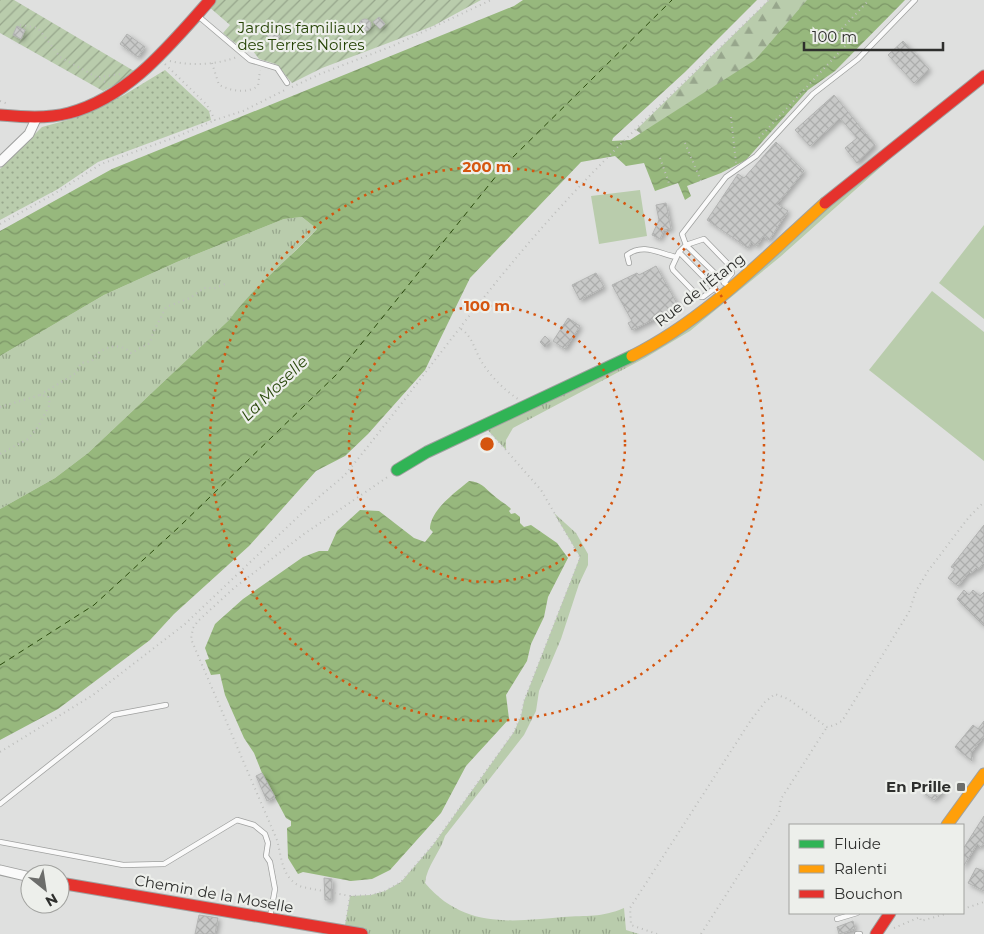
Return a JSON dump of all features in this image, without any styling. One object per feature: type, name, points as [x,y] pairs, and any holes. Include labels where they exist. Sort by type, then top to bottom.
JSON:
[{"type":"street","points":[[0,115],[36,119],[67,115],[90,107],[118,92],[158,59],[210,0]]},
{"type":"street","name":"Rue de l'Étang","points":[[397,470],[427,452],[587,379],[658,343],[838,191],[984,76]]},
{"type":"street","points":[[0,162],[29,134],[36,119]]},
{"type":"street","points":[[948,824],[984,774]]},
{"type":"street","points":[[0,870],[20,875]]},
{"type":"street","name":"Chemin de la Moselle","points":[[70,885],[362,934]]},
{"type":"street","points":[[876,934],[884,916]]},
{"type":"lane","points":[[723,289],[686,245],[682,234],[726,177],[756,156],[812,94],[858,59],[915,0]]},
{"type":"lane","points":[[197,15],[250,60],[278,68],[287,82]]},
{"type":"lane","points":[[704,239],[731,266],[732,273],[723,289],[699,298],[673,270],[672,267],[679,252],[686,245],[704,239]]},
{"type":"lane","points":[[629,263],[626,255],[633,250],[647,248],[676,258]]},
{"type":"lane","points":[[679,252],[723,289]]},
{"type":"lane","points":[[0,804],[113,715],[166,705]]},
{"type":"lane","points":[[0,842],[123,865],[164,864],[236,820],[254,825],[265,834],[268,842],[266,856],[270,862],[275,889],[270,919]]},
{"type":"lane","points":[[837,919],[854,914]]},
{"type":"path","points":[[0,224],[54,194],[101,164],[243,110],[320,74],[395,45],[491,0]]},
{"type":"path","points":[[0,752],[92,695],[185,624],[320,496],[344,476],[461,329],[499,277],[548,220],[636,130],[770,0]]},
{"type":"path","points":[[759,138],[846,45],[836,35],[869,0]]},
{"type":"path","points":[[20,25],[38,28],[55,53],[99,77],[118,92]]},
{"type":"path","points":[[158,59],[188,64],[212,63],[243,54]]},
{"type":"path","points":[[158,59],[207,105],[215,120]]},
{"type":"path","points":[[212,63],[219,85],[244,91],[256,88],[260,84],[260,63]]},
{"type":"path","points":[[822,71],[828,76]]},
{"type":"path","points":[[99,77],[119,73],[131,82]]},
{"type":"path","points":[[731,117],[736,165]]},
{"type":"path","points":[[685,143],[701,181]]},
{"type":"path","points":[[660,158],[670,186]]},
{"type":"path","points":[[0,407],[40,395],[76,373],[81,363],[92,362],[96,354],[105,348],[118,346],[131,353],[150,343],[152,333],[166,307],[190,298],[204,288],[215,288],[224,284]]},
{"type":"path","points":[[461,329],[466,332],[494,380],[528,406]]},
{"type":"path","points":[[0,454],[28,439],[38,427],[50,404],[48,396],[40,395]]},
{"type":"path","points":[[397,470],[304,534],[234,588],[198,621],[193,628],[191,639],[277,840],[280,860],[289,878],[302,887],[350,896],[371,896],[401,882],[433,845],[514,732],[521,716],[524,701],[580,557],[541,490],[484,426]]},
{"type":"path","points":[[657,934],[631,925],[630,908],[704,795],[710,781],[765,702],[775,694],[781,694],[827,726],[835,726],[842,721],[858,698],[909,612],[916,591],[928,571],[969,517],[984,502]]},
{"type":"path","points":[[701,934],[780,812],[781,799],[827,726]]},
{"type":"path","points":[[344,931],[350,896]]},
{"type":"path","points":[[964,909],[984,902]]},
{"type":"path","points":[[884,916],[896,929],[920,917],[921,921],[946,914]]},
{"type":"green space","points":[[0,0],[14,0],[134,71],[125,80],[103,91],[0,33]]},
{"type":"green space","name":"Jardins familiaux des Terres Noires","points":[[214,0],[481,0],[433,26],[322,68],[292,83],[276,64],[259,59],[250,47],[245,51],[223,33],[230,25],[208,6]]},
{"type":"green space","points":[[769,0],[827,0],[786,58],[643,135],[636,130]]},
{"type":"green space","points":[[165,70],[209,111],[211,120],[98,162],[58,189],[0,220],[0,169],[42,127],[75,118],[124,95]]},
{"type":"green space","points":[[919,133],[780,257],[690,331],[645,358],[513,428],[506,440],[506,450],[484,426],[658,343]]},
{"type":"green space","points":[[640,190],[647,236],[599,244],[591,196]]},
{"type":"green space","points":[[302,217],[317,229],[260,285],[229,320],[88,453],[55,478],[0,509],[0,356],[104,295],[177,262],[284,219]]},
{"type":"green space","points":[[984,225],[984,319],[939,283]]},
{"type":"green space","points":[[932,291],[984,332],[984,461],[869,370]]},
{"type":"green space","points":[[554,513],[576,533],[588,554],[588,565],[579,584],[561,639],[539,691],[536,711],[524,735],[445,836],[428,870],[425,883],[440,898],[455,908],[471,915],[488,919],[524,920],[594,915],[624,908],[626,930],[639,934],[362,934],[344,931],[350,896],[371,895],[385,891],[401,882],[433,845],[514,732],[521,716],[524,701],[580,557]]},
{"type":"water","name":"La Moselle","points":[[523,0],[757,0],[612,141],[630,140],[755,60],[807,0],[905,0],[835,71],[808,90],[746,160],[721,173],[687,186],[691,196],[685,200],[678,183],[655,191],[644,163],[626,166],[615,156],[581,162],[470,278],[425,370],[368,434],[345,456],[316,471],[249,546],[174,614],[150,640],[58,709],[0,740],[0,509],[55,478],[88,453],[229,320],[260,284],[317,229],[302,217],[284,219],[177,262],[104,295],[0,356],[0,231],[112,169],[514,6]]},
{"type":"water","points":[[469,481],[482,485],[509,507],[511,514],[515,513],[520,517],[520,523],[524,527],[531,525],[557,543],[568,558],[548,597],[544,617],[531,644],[527,661],[506,695],[509,719],[466,766],[441,813],[390,870],[372,879],[351,881],[303,872],[298,874],[288,858],[287,828],[291,826],[291,821],[286,818],[262,773],[254,753],[244,738],[225,695],[220,674],[211,675],[205,660],[209,659],[205,648],[215,624],[243,599],[303,557],[319,551],[328,551],[337,531],[360,510],[379,511],[414,538],[425,542],[433,532],[430,529],[431,522],[439,508]]},
{"type":"building","points":[[379,17],[385,24],[380,29],[373,22]]},
{"type":"building","points":[[365,19],[371,25],[365,31],[359,25]]},
{"type":"building","points":[[271,25],[280,37],[274,42],[264,32]]},
{"type":"building","points":[[17,26],[25,30],[21,39],[13,35]]},
{"type":"building","points":[[127,34],[145,47],[138,57],[120,44]]},
{"type":"building","points":[[903,41],[929,69],[914,83],[888,55]]},
{"type":"building","points":[[834,95],[875,145],[857,163],[845,148],[857,138],[840,118],[810,146],[795,130]]},
{"type":"building","points":[[776,142],[804,171],[777,204],[788,211],[769,240],[763,236],[757,246],[751,242],[748,248],[707,220],[738,174],[744,178]]},
{"type":"building","points":[[666,203],[671,229],[664,230],[660,239],[652,235],[659,220],[656,205]]},
{"type":"building","points":[[656,266],[679,307],[632,330],[628,323],[632,321],[612,285],[637,273],[639,275]]},
{"type":"building","points":[[596,273],[604,287],[580,300],[572,285]]},
{"type":"building","points":[[568,318],[580,326],[565,349],[553,341]]},
{"type":"building","points":[[545,336],[550,341],[545,347],[540,342]]},
{"type":"building","points":[[984,525],[984,562],[978,570],[976,568],[971,574],[969,572],[958,586],[948,578],[955,569],[951,567]]},
{"type":"building","points":[[964,590],[969,595],[973,590],[980,596],[984,592],[984,626],[957,599]]},
{"type":"building","points":[[984,721],[984,736],[971,753],[972,761],[955,747],[973,725],[978,729]]},
{"type":"building","points":[[262,773],[275,797],[267,801],[256,776]]},
{"type":"building","points":[[930,781],[944,791],[934,800],[922,792]]},
{"type":"building","points":[[984,816],[984,843],[981,847],[977,844],[964,865],[964,847]]},
{"type":"building","points":[[976,868],[984,871],[984,891],[968,883]]},
{"type":"building","points":[[324,878],[332,879],[331,900],[325,900]]},
{"type":"building","points":[[199,915],[218,918],[215,934],[195,934]]},
{"type":"building","points":[[853,921],[855,929],[839,934],[837,927]]},
{"type":"ferry route","points":[[0,665],[94,605],[179,527],[337,374],[505,165],[672,0]]},
{"type":"traffic: fast","points":[[397,470],[427,452],[632,356]]},
{"type":"traffic: slow","points":[[632,356],[659,341],[710,306],[757,266],[825,203]]},
{"type":"traffic: slow","points":[[948,824],[984,774]]},
{"type":"traffic: jam","points":[[0,115],[34,117],[60,115],[91,105],[111,95],[164,51],[210,0]]},
{"type":"traffic: jam","points":[[825,203],[984,76]]},
{"type":"traffic: jam","points":[[70,885],[362,934]]},
{"type":"traffic: jam","points":[[876,934],[889,914]]},
{"type":"place","name":"En Prille","points":[[961,787]]}]
